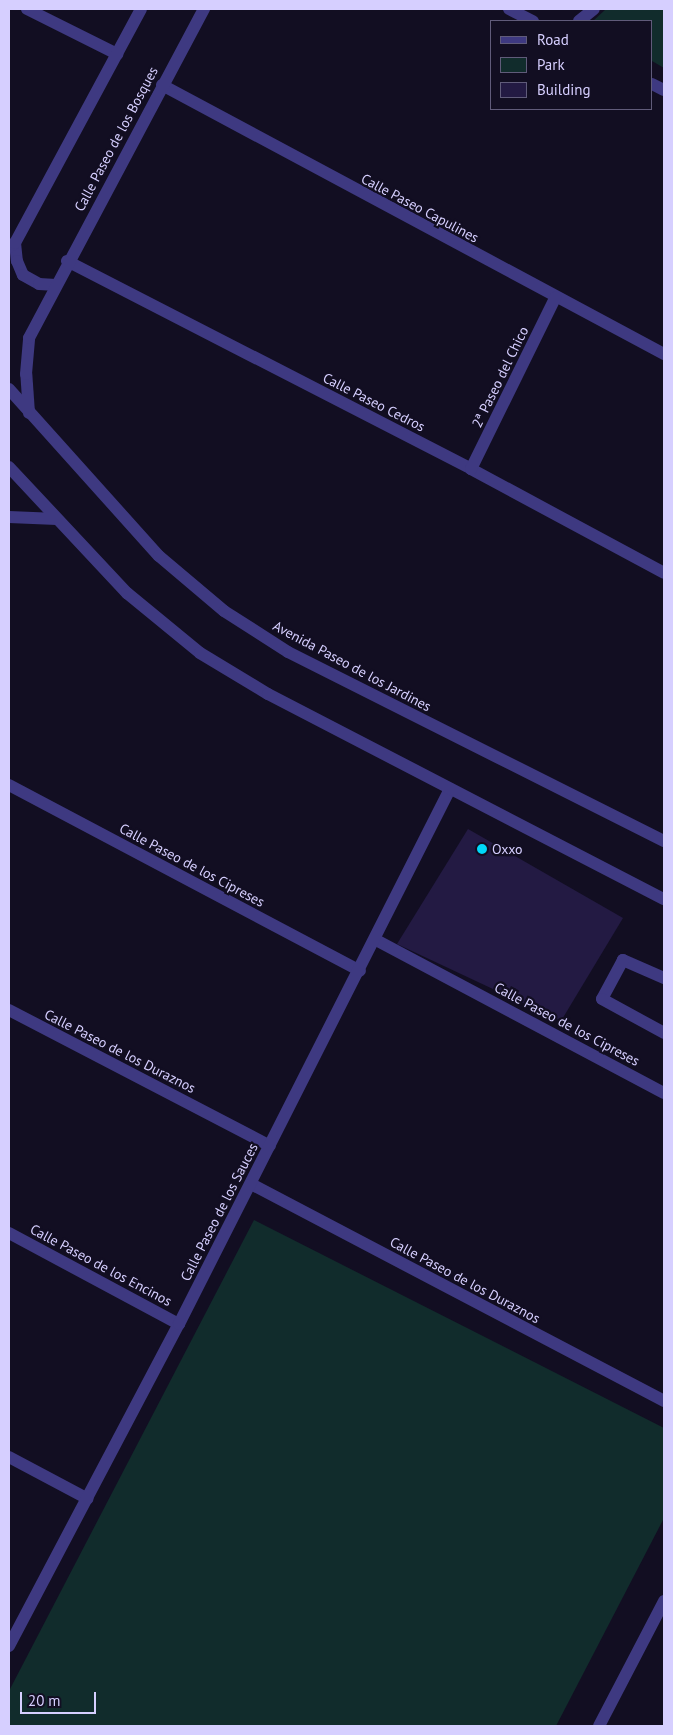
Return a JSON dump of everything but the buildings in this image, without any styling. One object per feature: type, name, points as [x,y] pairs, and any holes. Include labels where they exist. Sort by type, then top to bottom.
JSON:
[{"type":"street","points":[[27,9],[117,54]]},
{"type":"street","points":[[56,285],[39,284],[23,275],[16,261],[12,245],[141,9]]},
{"type":"street","name":"Calle Paseo de los Bosques","points":[[29,412],[26,374],[29,338],[67,262],[204,9]]},
{"type":"street","points":[[509,9],[531,20]]},
{"type":"street","points":[[580,20],[594,9]]},
{"type":"street","name":"Calle Paseo Capulines","points":[[162,85],[555,298],[664,354]]},
{"type":"street","name":"Calle Paseo Cedros","points":[[67,262],[471,469],[664,573]]},
{"type":"street","name":"2ª Paseo del Chico","points":[[471,469],[555,298]]},
{"type":"street","name":"Avenida Paseo de los Jardines","points":[[9,389],[159,556],[224,611],[288,652],[664,841]]},
{"type":"street","points":[[9,467],[127,594],[200,653],[268,694],[664,899]]},
{"type":"street","points":[[9,517],[56,519]]},
{"type":"street","name":"Calle Paseo de los Cipreses","points":[[9,785],[360,971]]},
{"type":"street","name":"Calle Paseo de los Sauces","points":[[9,1646],[179,1324],[376,940],[450,789]]},
{"type":"street","name":"Calle Paseo de los Cipreses","points":[[376,940],[664,1093]]},
{"type":"street","points":[[664,978],[623,960],[602,999],[664,1033]]},
{"type":"street","name":"Calle Paseo de los Duraznos","points":[[9,1010],[270,1146]]},
{"type":"street","name":"Calle Paseo de los Duraznos","points":[[251,1184],[664,1401]]},
{"type":"street","name":"Calle Paseo de los Encinos","points":[[9,1233],[179,1324]]},
{"type":"street","points":[[9,1457],[88,1499]]},
{"type":"street","points":[[599,1726],[664,1601]]},
{"type":"green space","points":[[606,9],[664,9],[664,68],[653,62],[653,20],[594,20]]},
{"type":"green space","points":[[254,1220],[664,1428],[664,1518],[556,1726],[9,1726],[9,1691]]},
{"type":"place","name":"Oxxo","points":[[482,849]]}]
